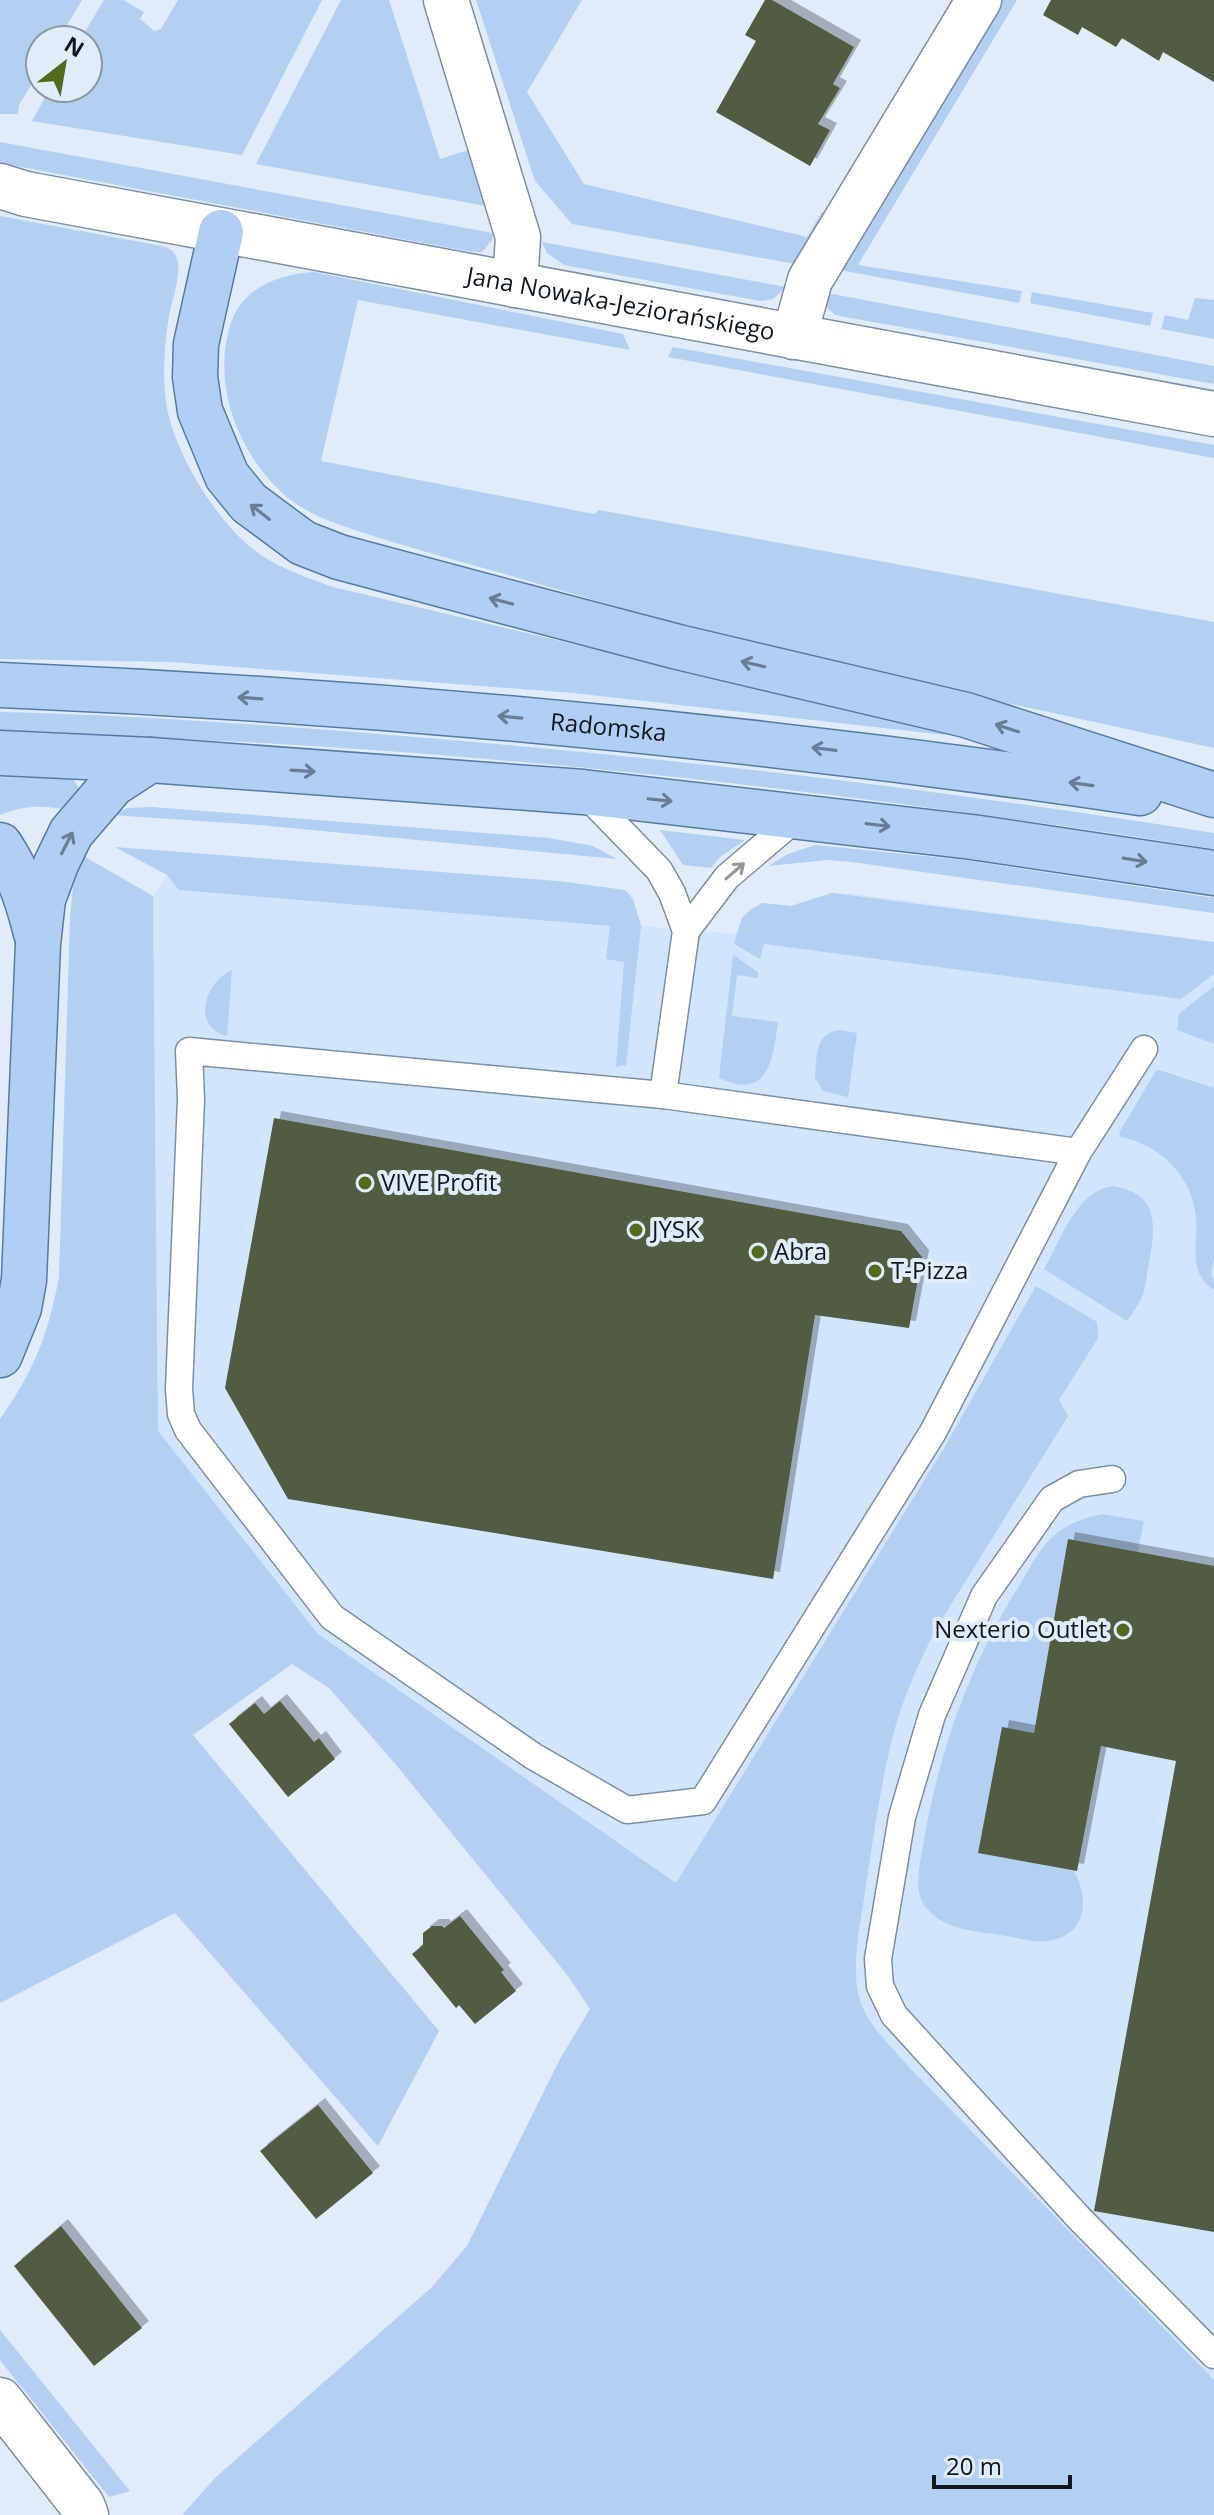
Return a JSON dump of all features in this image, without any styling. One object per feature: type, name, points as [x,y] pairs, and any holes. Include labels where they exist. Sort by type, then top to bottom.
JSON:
[{"type":"main road","points":[[221,232],[196,344],[195,377],[200,411],[227,476],[249,503],[303,543],[339,557],[678,647],[966,715],[1214,795]]},
{"type":"main road","name":"Radomska","points":[[0,685],[201,695],[663,731],[998,772],[1214,804]]},
{"type":"main road","points":[[0,753],[150,760],[583,792],[987,839],[1214,873]]},
{"type":"main road","points":[[0,1355],[19,1308],[24,1280],[38,944],[43,899],[71,833],[113,784],[150,760]]},
{"type":"main road","points":[[0,845],[18,876],[38,944]]},
{"type":"street","points":[[446,0],[518,237],[515,285]]},
{"type":"street","points":[[794,337],[810,280],[979,0]]},
{"type":"street","name":"Jana Nowaka-Jeziorańskiego","points":[[9,191],[1214,414]]},
{"type":"street","points":[[0,2400],[82,2505],[86,2515]]},
{"type":"lane","points":[[583,792],[659,870],[672,893],[686,931],[663,1095]]},
{"type":"lane","points":[[686,931],[727,877],[800,815]]},
{"type":"lane","points":[[1078,1152],[663,1095],[189,1051],[191,1099],[179,1389],[181,1414],[188,1430],[332,1617],[533,1756],[627,1810],[703,1801],[933,1432],[1078,1152],[1144,1049]]},
{"type":"lane","points":[[1112,1479],[1079,1484],[1052,1499],[984,1596],[932,1715],[902,1817],[878,1959],[880,1986],[894,2015],[1078,2217],[1214,2355]]},
{"type":"shaded area","points":[[0,0],[82,0],[68,24],[24,24],[24,97],[18,114],[0,114]]},
{"type":"shaded area","points":[[104,0],[123,0],[144,12],[140,19],[154,31],[161,29],[178,0],[322,0],[242,155],[32,121],[41,104],[104,104],[104,24],[90,24]]},
{"type":"shaded area","points":[[341,0],[389,0],[440,159],[471,149],[491,207],[256,164]]},
{"type":"shaded area","points":[[476,0],[582,0],[527,92],[584,184],[807,237],[822,212],[830,217],[801,265],[572,224],[535,181]]},
{"type":"shaded area","points":[[997,0],[1017,0],[858,265],[1022,291],[1019,303],[834,269]]},
{"type":"shaded area","points":[[0,142],[493,233],[492,240],[482,252],[472,252],[0,163]]},
{"type":"shaded area","points":[[0,216],[162,246],[174,254],[178,262],[178,276],[169,316],[164,362],[165,397],[172,427],[190,468],[216,509],[246,543],[269,560],[333,587],[943,732],[945,735],[573,693],[171,662],[0,659]]},
{"type":"shaded area","points":[[542,242],[786,287],[773,299],[760,301],[564,265],[547,253]]},
{"type":"shaded area","points":[[314,272],[623,334],[630,350],[358,300],[321,461],[594,514],[599,510],[1214,622],[1214,748],[920,683],[714,633],[405,546],[311,512],[292,501],[274,484],[244,443],[227,395],[224,370],[232,320],[246,298],[277,279]]},
{"type":"shaded area","points":[[822,292],[1214,366],[1214,384],[835,315],[822,303]]},
{"type":"shaded area","points":[[1032,292],[1153,313],[1150,326],[1030,303]]},
{"type":"shaded area","points":[[1195,298],[1214,300],[1214,339],[1161,329],[1165,315],[1188,320]]},
{"type":"shaded area","points":[[673,347],[1214,445],[1214,458],[668,357]]},
{"type":"shaded area","points":[[0,712],[156,718],[312,729],[716,766],[1015,803],[1214,833],[1214,849],[877,801],[539,764],[274,744],[0,732]]},
{"type":"shaded area","points":[[0,777],[73,779],[79,788],[62,809],[31,807],[0,815]]},
{"type":"shaded area","points":[[152,807],[549,838],[593,846],[617,859],[259,825],[112,815],[127,808]]},
{"type":"shaded area","points":[[660,830],[745,840],[720,857],[711,868],[683,865]]},
{"type":"shaded area","points":[[815,845],[964,860],[1214,898],[1214,913],[852,862],[827,860],[768,866],[788,854]]},
{"type":"shaded area","points":[[115,847],[558,881],[625,890],[633,899],[641,926],[626,1065],[616,1067],[624,962],[606,959],[610,926],[179,890],[167,875]]},
{"type":"shaded area","points":[[80,854],[153,896],[158,1431],[318,1634],[676,1883],[943,1450],[1036,1286],[1097,1322],[1098,1338],[1059,1400],[1068,1416],[939,1624],[905,1697],[881,1791],[858,1936],[856,1979],[858,1995],[870,2021],[908,2066],[1214,2380],[1214,2515],[182,2515],[216,2477],[431,2288],[467,2246],[560,2059],[590,2009],[568,1976],[397,1766],[329,1688],[292,1664],[193,1735],[439,2031],[378,2146],[175,1913],[0,2003],[0,1419],[38,1352],[59,1277],[70,918],[74,876]]},
{"type":"shaded area","points":[[167,875],[558,881],[625,890],[633,899],[642,926],[736,934],[742,918],[762,903],[791,906],[832,893],[854,894],[1214,942],[1214,2509],[303,1644],[135,1436],[158,1387],[153,896]]},
{"type":"shaded area","points":[[832,893],[1214,942],[1214,974],[1181,999],[764,944],[760,959],[734,944],[742,918],[762,903],[791,906]]},
{"type":"shaded area","points":[[733,955],[758,972],[758,978],[737,975],[732,1016],[778,1022],[770,1062],[758,1080],[749,1084],[736,1084],[719,1078]]},
{"type":"shaded area","points":[[232,970],[227,1036],[209,1024],[206,1005],[214,985]]},
{"type":"shaded area","points":[[1214,986],[1214,1044],[1177,1030],[1179,1014]]},
{"type":"shaded area","points":[[840,1030],[857,1033],[848,1097],[823,1091],[815,1078],[821,1041]]},
{"type":"shaded area","points":[[1159,1070],[1214,1088],[1214,1258],[1211,1277],[1214,1278],[1214,1290],[1205,1283],[1197,1266],[1196,1217],[1188,1188],[1181,1176],[1161,1155],[1121,1137],[1119,1133]]},
{"type":"shaded area","points":[[1113,1186],[1140,1196],[1147,1204],[1153,1225],[1144,1290],[1127,1321],[1044,1269],[1079,1207],[1100,1190]]},
{"type":"shaded area","points":[[1102,1514],[1144,1521],[1138,1552],[1068,1539],[1034,1733],[1002,1728],[978,1852],[1074,1871],[1082,1893],[1082,1914],[1071,1931],[1048,1941],[1031,1941],[952,1926],[928,1910],[920,1896],[918,1879],[937,1778],[958,1711],[985,1647],[1041,1550],[1064,1528]]},
{"type":"shaded area","points":[[0,2330],[130,2491],[109,2497],[0,2360]]},
{"type":"building","points":[[765,0],[772,0],[854,47],[833,84],[840,88],[818,124],[830,130],[810,166],[716,112],[756,41],[745,35]]},
{"type":"building","points":[[1051,0],[1214,0],[1214,82],[1163,52],[1159,61],[1122,38],[1116,47],[1082,27],[1078,35],[1043,15]]},
{"type":"building","points":[[274,1118],[901,1231],[922,1257],[909,1328],[815,1315],[773,1579],[288,1499],[225,1388]]},
{"type":"building","points":[[1068,1539],[1214,1566],[1214,2232],[1094,2211],[1176,1761],[1101,1746],[1077,1871],[978,1853],[1002,1727],[1034,1733]]},
{"type":"building","points":[[280,1701],[314,1742],[319,1738],[335,1759],[288,1797],[229,1724],[255,1703],[264,1714]]},
{"type":"building","points":[[460,1916],[504,1970],[501,1972],[516,1991],[475,2024],[459,2005],[456,2008],[412,1954],[423,1945],[423,1933],[432,1926],[444,1928]]},
{"type":"building","points":[[318,2105],[373,2173],[316,2219],[260,2151]]},
{"type":"building","points":[[61,2226],[142,2328],[94,2366],[14,2266]]},
{"type":"place","name":"VIVE Profit","points":[[365,1183]]},
{"type":"place","name":"JYSK","points":[[636,1230]]},
{"type":"place","name":"Abra","points":[[758,1252]]},
{"type":"place","name":"T-Pizza","points":[[875,1271]]},
{"type":"place","name":"Nexterio Outlet","points":[[1123,1630]]}]
